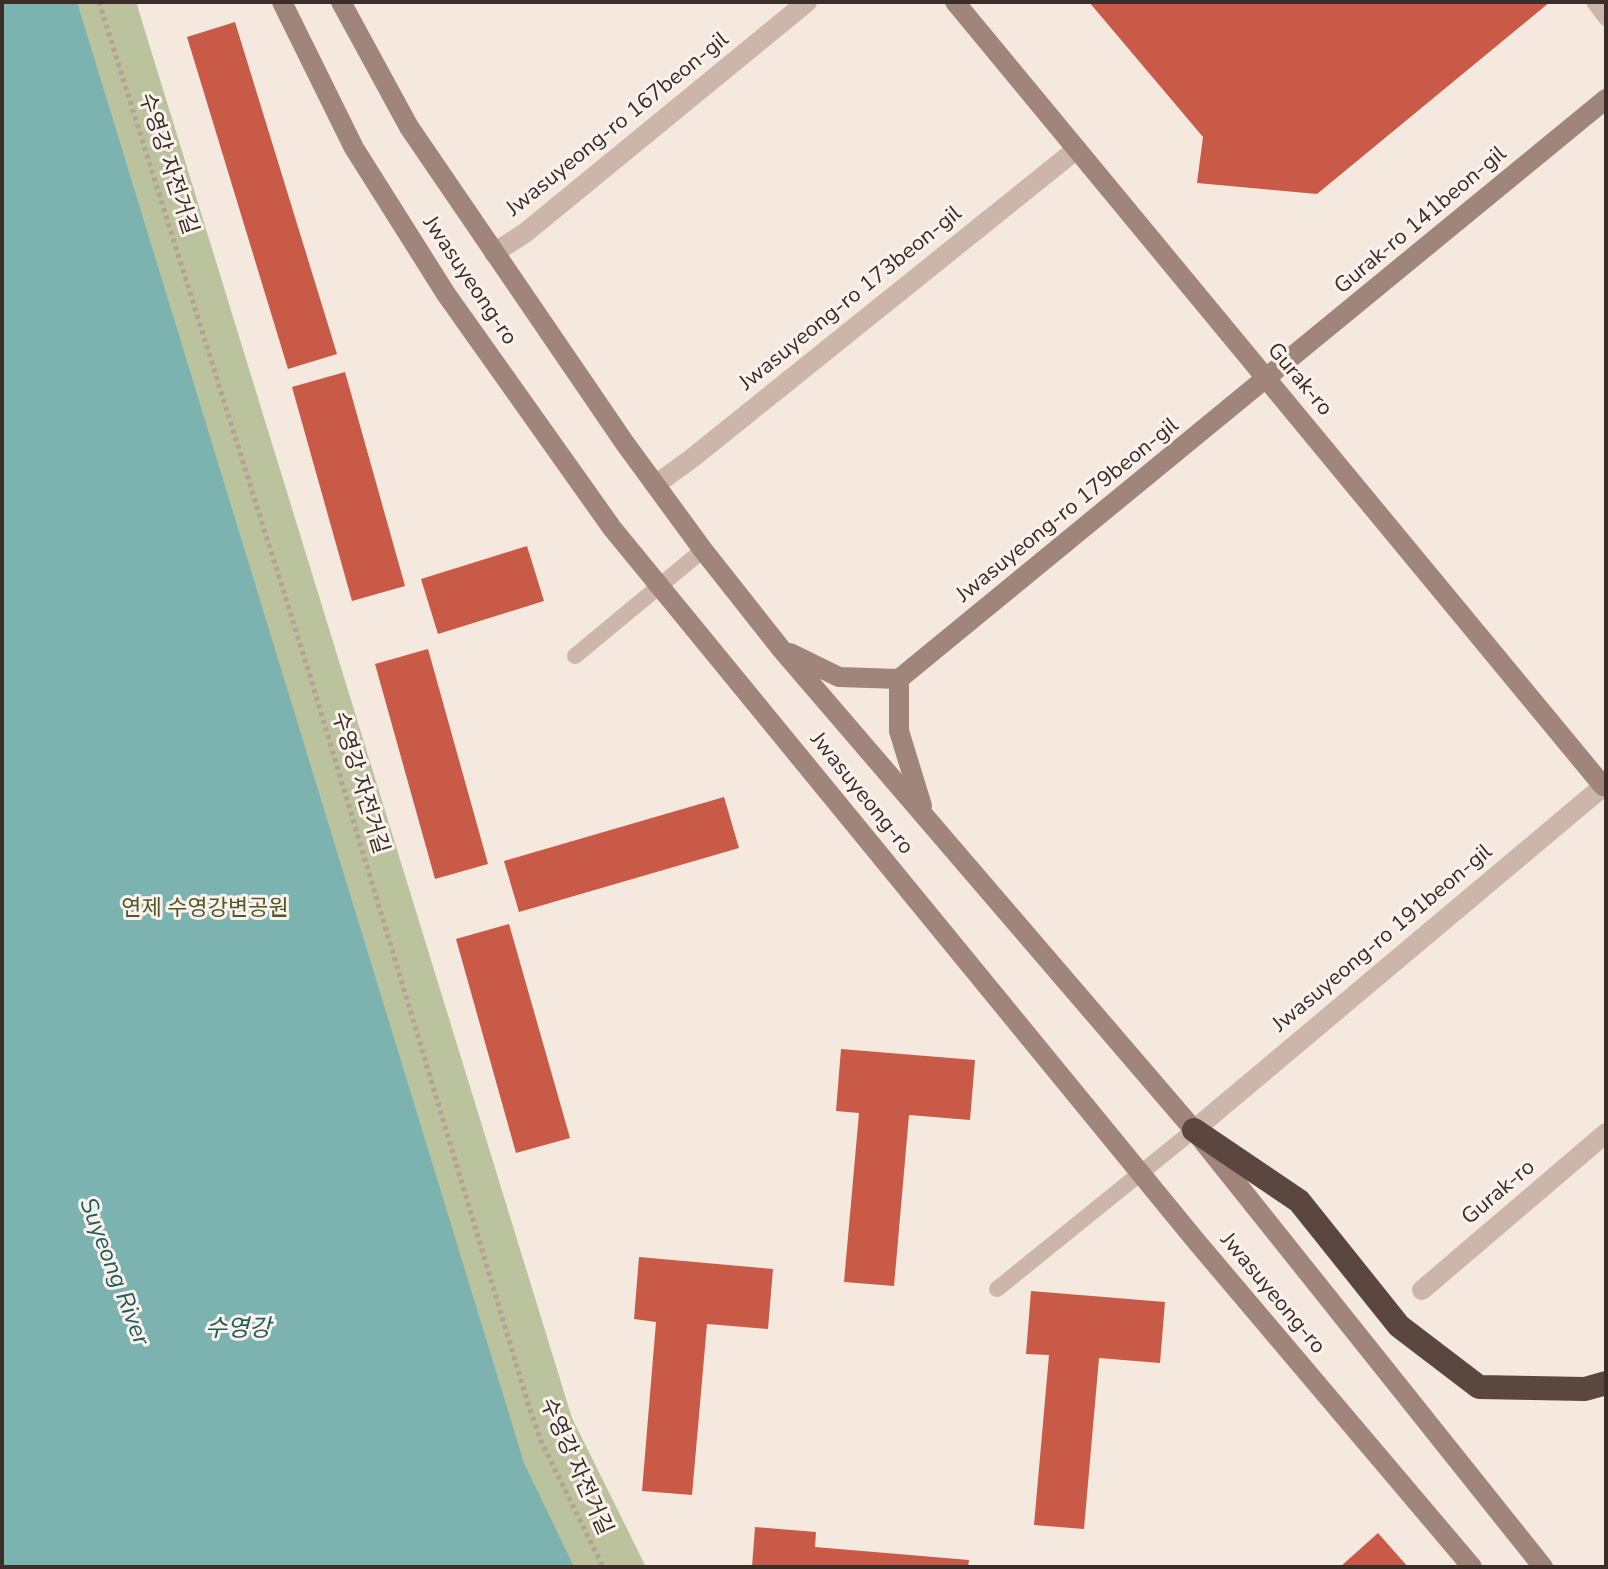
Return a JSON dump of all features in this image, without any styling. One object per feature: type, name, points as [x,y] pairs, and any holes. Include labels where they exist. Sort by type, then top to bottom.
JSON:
[{"type":"highway","points":[[1194,1130],[1299,1201],[1399,1326],[1479,1387],[1585,1389],[1606,1383]]},
{"type":"main road","name":"Jwasuyeong-ro","points":[[282,2],[354,148],[446,294],[595,505],[1141,1173],[1472,1567]]},
{"type":"main road","name":"Gurak-ro","points":[[955,2],[1605,786]]},
{"type":"main road","name":"Jwasuyeong-ro","points":[[346,4],[409,127],[703,550],[782,650],[1194,1130],[1543,1567]]},
{"type":"main road","name":"Gurak-ro 141beon-gil","points":[[1267,379],[1606,99]]},
{"type":"main road","name":"Jwasuyeong-ro 179beon-gil","points":[[899,679],[1267,379]]},
{"type":"main road","points":[[782,650],[839,677],[899,679],[899,731],[925,813]]},
{"type":"street","name":"Jwasuyeong-ro 167beon-gil","points":[[494,253],[525,233],[807,2]]},
{"type":"street","name":"Jwasuyeong-ro 173beon-gil","points":[[655,485],[1077,149]]},
{"type":"street","name":"Jwasuyeong-ro 191beon-gil","points":[[1194,1130],[1605,786]]},
{"type":"street","name":"Gurak-ro","points":[[1422,1290],[1606,1133]]},
{"type":"lane","points":[[1594,2],[1606,18]]},
{"type":"lane","points":[[575,656],[703,550]]},
{"type":"lane","points":[[997,1289],[1194,1130]]},
{"type":"path","name":"수영강 자전거길","points":[[99,2],[306,661],[529,1407],[542,1443],[603,1567]]},
{"type":"green space","name":"수영강","points":[[2,2],[140,2],[137,5],[572,1418],[646,1567],[2,1567]]},
{"type":"water","name":"수영강","points":[[2,2],[77,2],[524,1463],[574,1567],[2,1567]]},
{"type":"building","points":[[1089,2],[1550,2],[1317,194],[1197,183],[1203,137]]},
{"type":"building","points":[[235,22],[337,354],[288,369],[187,37]]},
{"type":"building","points":[[345,372],[405,586],[352,601],[292,387]]},
{"type":"building","points":[[527,546],[544,601],[438,634],[421,579]]},
{"type":"building","points":[[428,649],[488,864],[435,879],[375,664]]},
{"type":"building","points":[[724,797],[739,848],[519,912],[504,861]]},
{"type":"building","points":[[509,924],[570,1138],[516,1153],[456,939]]},
{"type":"building","points":[[841,1049],[975,1060],[970,1120],[909,1115],[894,1286],[844,1282],[859,1113],[836,1111]]},
{"type":"building","points":[[639,1257],[773,1269],[768,1329],[707,1324],[692,1495],[642,1491],[656,1322],[634,1319]]},
{"type":"building","points":[[1031,1291],[1165,1302],[1160,1363],[1099,1358],[1084,1529],[1034,1525],[1049,1355],[1026,1354]]},
{"type":"building","points":[[755,1527],[816,1532],[815,1547],[969,1560],[968,1567],[752,1567]]},
{"type":"building","points":[[1378,1533],[1408,1567],[1340,1567]]},
{"type":"park label","name":"연제 수영강변공원","points":[[205,910]]},
{"type":"water label","name":"Suyeong River","points":[[113,1272]]}]
